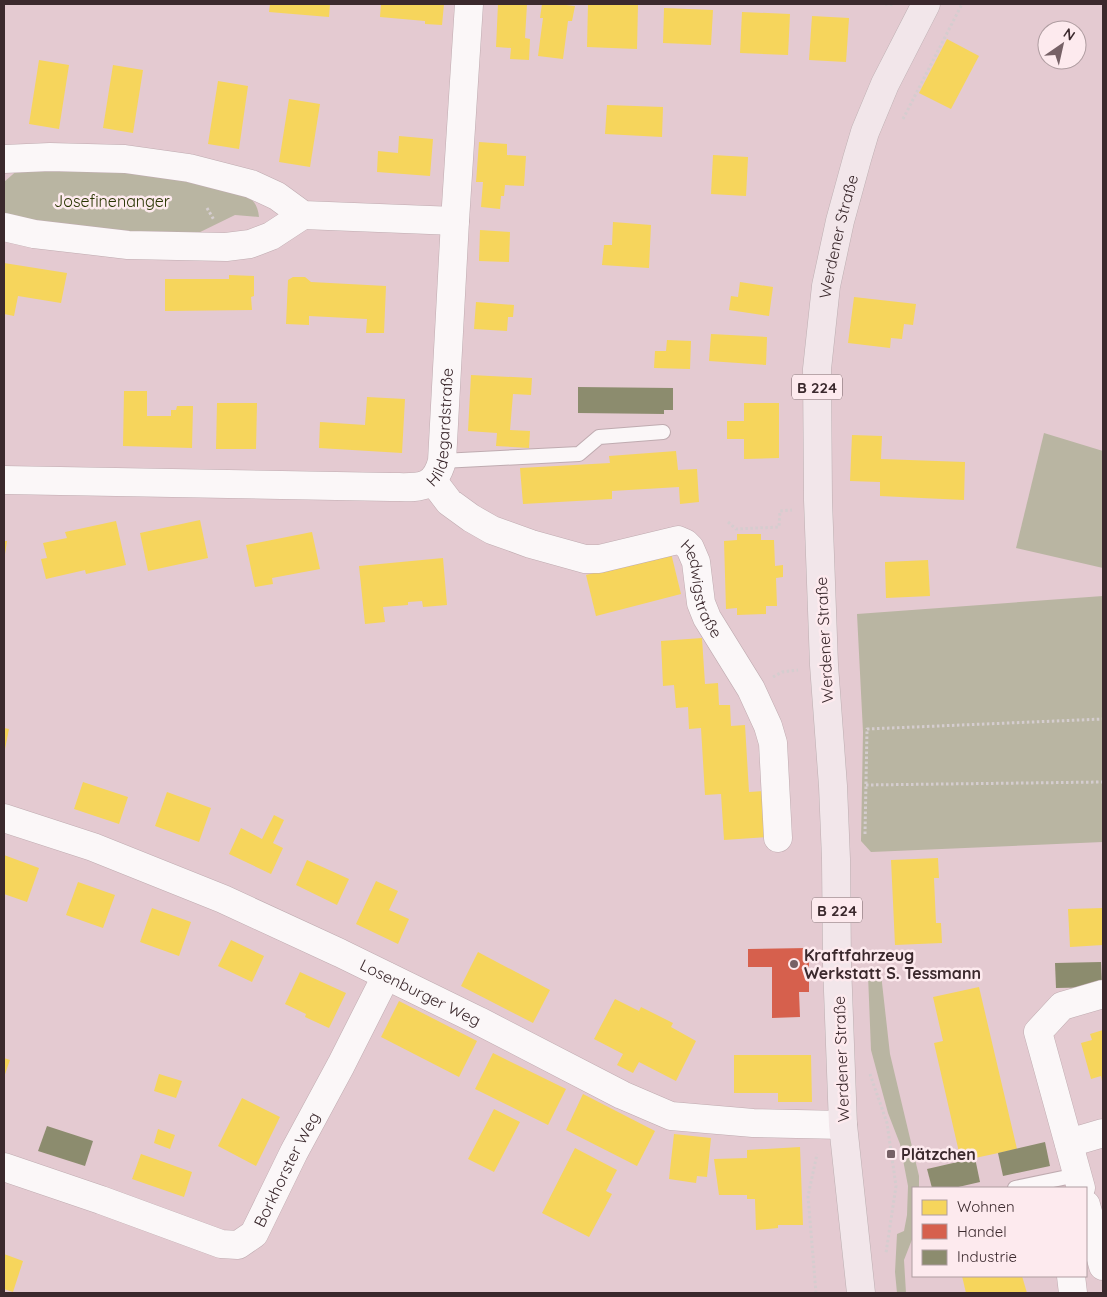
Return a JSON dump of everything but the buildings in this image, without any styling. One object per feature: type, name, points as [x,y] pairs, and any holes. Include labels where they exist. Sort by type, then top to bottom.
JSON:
[{"type":"main road","name":"Werdener Straße","points":[[862,1293],[843,1124],[837,964],[836,859],[833,786],[824,665],[818,500],[817,369],[826,286],[840,222],[865,132],[885,84],[926,4]]},
{"type":"street","name":"Hildegardstraße","points":[[4,480],[423,486],[437,471],[469,4]]},
{"type":"street","points":[[4,159],[50,157],[126,159],[189,168],[251,184],[277,196],[303,215],[455,221]]},
{"type":"street","points":[[4,227],[34,234],[128,245],[226,247],[250,244],[272,236],[303,215]]},
{"type":"street","name":"Hedwigstraße","points":[[437,471],[450,502],[471,518],[492,530],[531,544],[584,559],[599,559],[678,540],[690,548],[696,562],[702,603],[707,618],[751,689],[773,743],[778,838]]},
{"type":"street","name":"Losenburger Weg","points":[[4,818],[93,847],[223,899],[479,1021],[622,1095],[671,1116],[753,1123],[843,1124]]},
{"type":"street","name":"Borkhorster Weg","points":[[4,1168],[101,1200],[221,1244],[238,1245],[254,1234],[294,1152],[386,976]]},
{"type":"street","points":[[1079,1182],[1038,1032],[1062,1006],[1103,994]]},
{"type":"street","points":[[1069,1143],[1103,1133]]},
{"type":"street","points":[[1087,1209],[1103,1266],[1087,1265]]},
{"type":"street","points":[[1071,1277],[1073,1293]]},
{"type":"lane","points":[[437,471],[579,454],[599,437],[663,432]]},
{"type":"lane","points":[[1026,1187],[1079,1182]]},
{"type":"path","points":[[885,4],[894,5]]},
{"type":"path","points":[[900,124],[962,4]]},
{"type":"path","points":[[728,522],[736,529],[779,526],[780,511],[786,510]]},
{"type":"path","points":[[777,674],[792,670]]},
{"type":"path","points":[[864,839],[867,729],[1103,719]]},
{"type":"path","points":[[866,785],[1103,782]]},
{"type":"path","points":[[885,1260],[896,1186],[887,1123]]},
{"type":"path","points":[[814,1284],[816,1293]]},
{"type":"green space","name":"Josefinenanger","points":[[20,168],[101,170],[167,177],[246,194],[255,204],[259,217],[235,215],[192,236],[71,229],[4,216],[4,182]]},
{"type":"green space","points":[[1044,433],[1103,451],[1103,568],[1016,548]]},
{"type":"green space","points":[[1103,596],[1103,842],[871,852],[861,841],[863,732],[857,614]]},
{"type":"green space","points":[[881,974],[890,1054],[919,1176],[919,1187],[912,1187],[912,1240],[904,1260],[906,1293],[897,1293],[895,1272],[897,1234],[904,1231],[907,1215],[908,1186],[900,1144],[888,1113],[871,1050],[868,975]]},
{"type":"place","name":"Kraftfahrzeug Werkstatt S. Tessmann","points":[[794,964]]},
{"type":"place","name":"Plätzchen","points":[[891,1154]]}]
